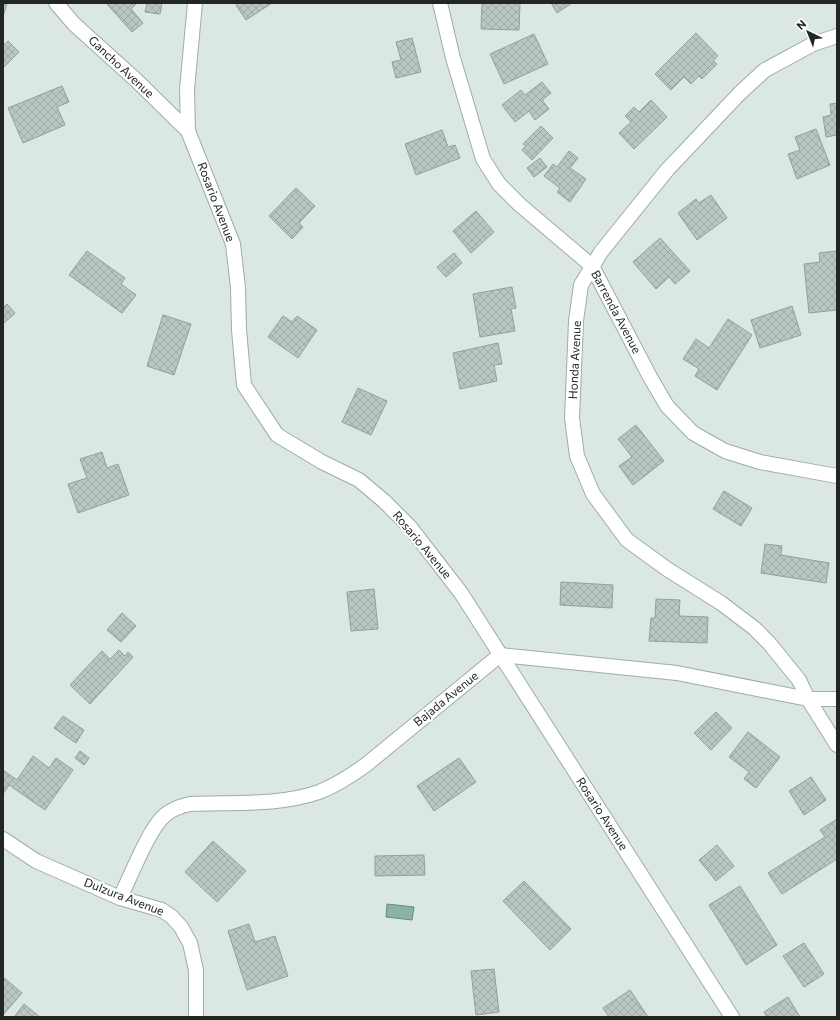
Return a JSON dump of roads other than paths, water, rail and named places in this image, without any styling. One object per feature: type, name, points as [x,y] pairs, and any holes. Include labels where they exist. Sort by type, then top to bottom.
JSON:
[{"type":"street","name":"Gancho Avenue","points":[[56,3],[74,24],[136,80],[188,131]]},
{"type":"street","name":"Rosario Avenue","points":[[195,3],[187,89],[188,131],[233,244],[238,288],[239,330],[244,385],[277,435],[322,462],[359,480],[410,526],[461,593],[732,1017]]},
{"type":"street","name":"Barrenda Avenue","points":[[440,3],[483,159],[499,184],[520,205],[592,266],[650,377],[667,406],[693,433],[725,451],[760,462],[837,476]]},
{"type":"street","name":"Honda Avenue","points":[[837,36],[813,44],[765,70],[740,93],[667,170],[592,266],[581,285],[576,321],[572,418],[577,456],[593,494],[627,540],[668,569],[721,603],[754,628],[769,643],[799,680],[808,699],[837,745]]},
{"type":"street","points":[[500,655],[677,673],[808,699],[837,699]]},
{"type":"street","name":"Bajada Avenue","points":[[120,898],[154,828],[164,816],[178,807],[190,804],[293,799],[319,792],[344,780],[367,764],[500,655]]},
{"type":"street","name":"Dulzura Avenue","points":[[3,839],[36,861],[120,898],[162,910],[172,917],[181,927],[190,943],[196,970],[196,1017]]}]
